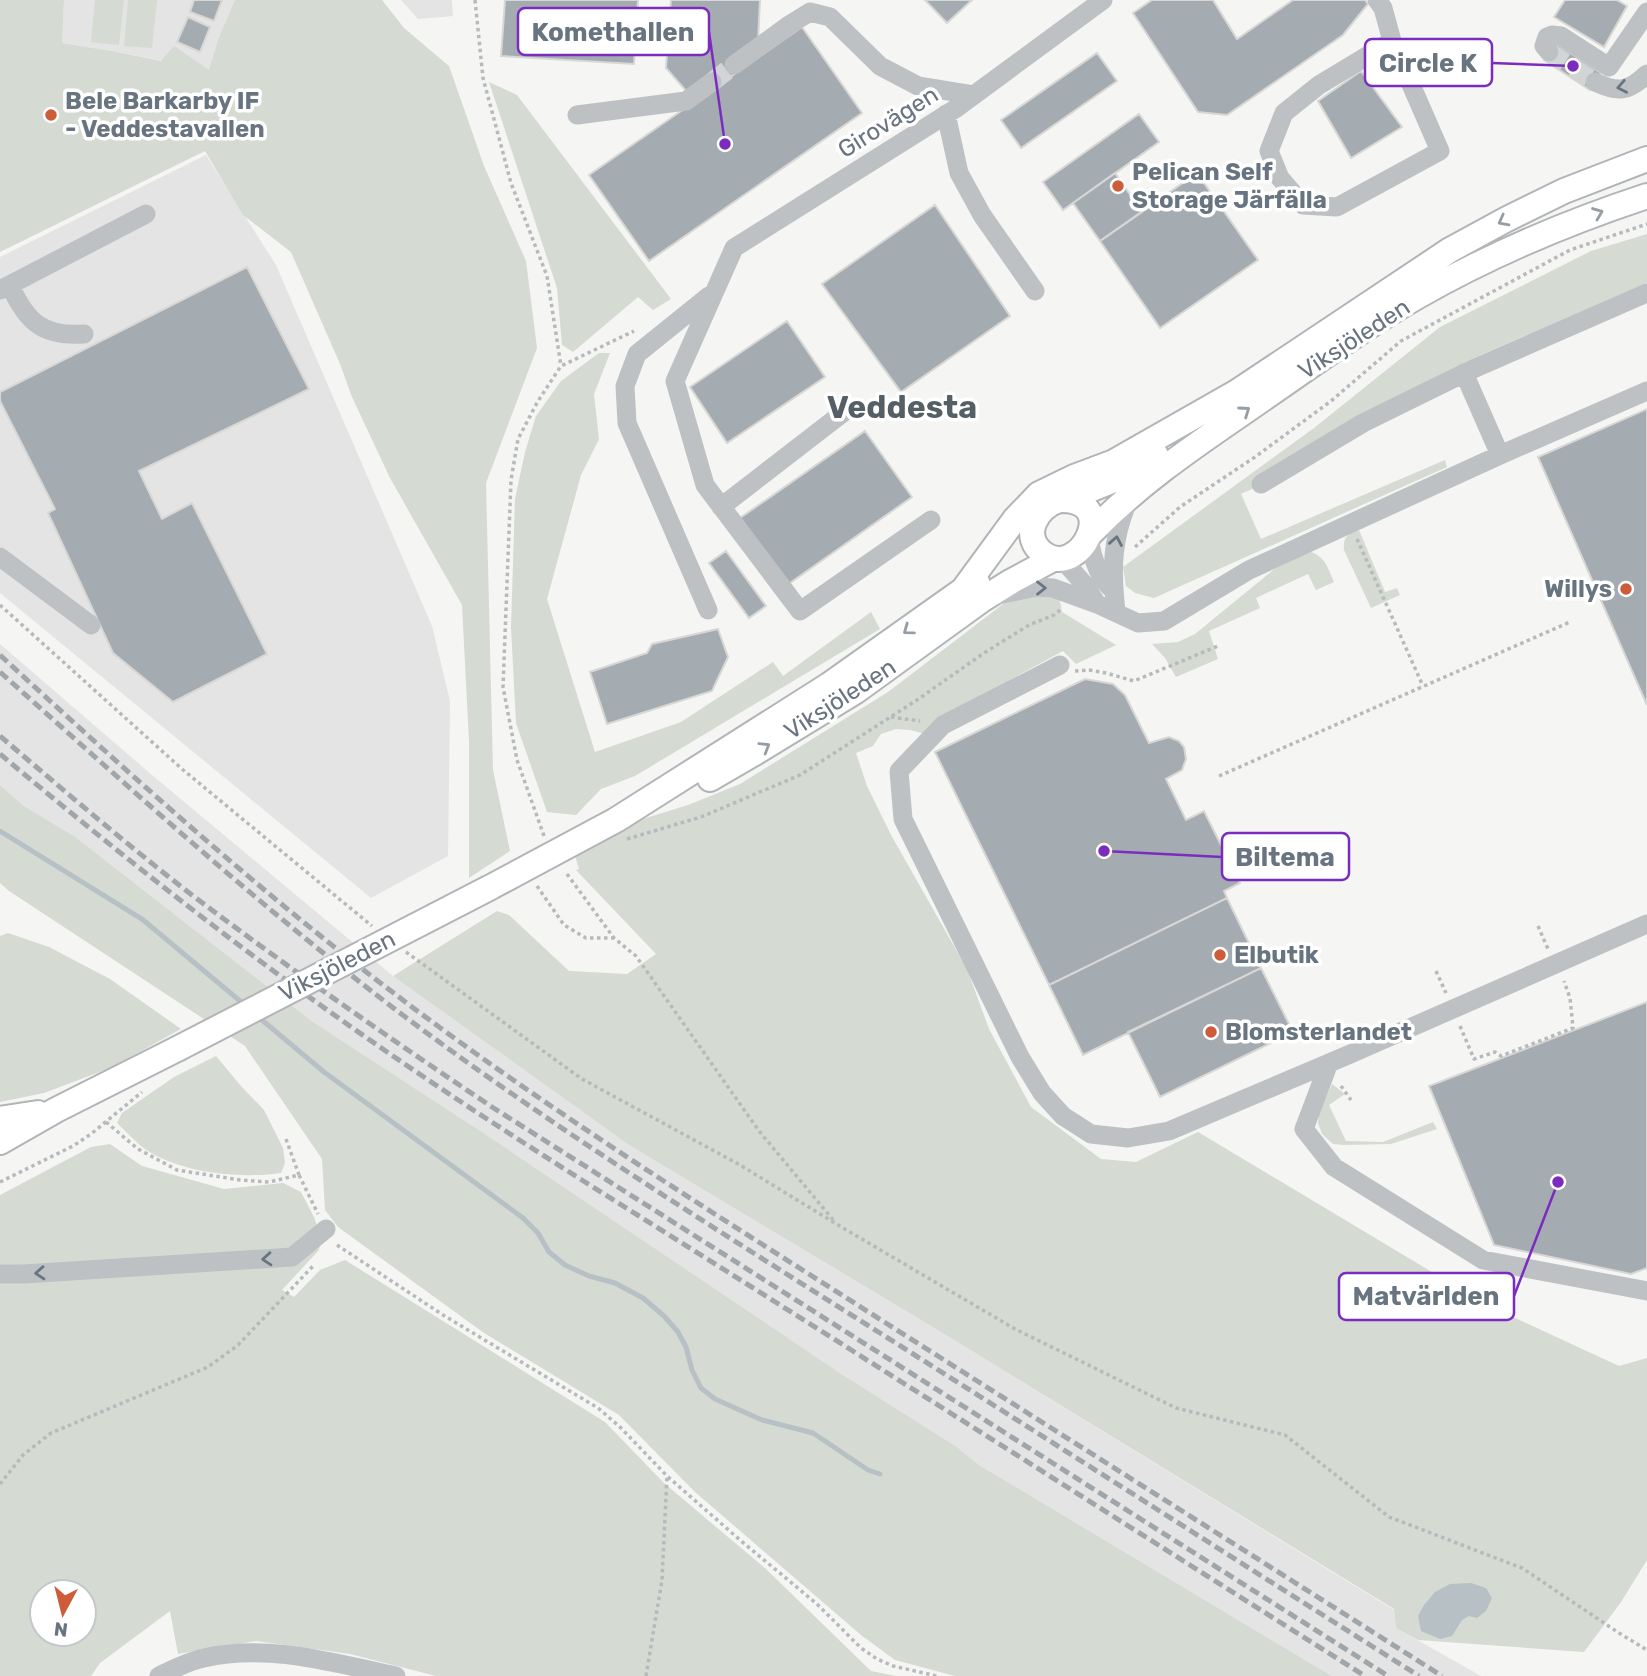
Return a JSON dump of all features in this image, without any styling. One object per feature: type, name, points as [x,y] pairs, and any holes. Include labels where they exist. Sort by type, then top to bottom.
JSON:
[{"type":"main road","name":"Viksjöleden","points":[[973,594],[1015,519],[1039,494],[1114,462],[1237,392],[1450,250],[1564,191],[1647,159]]},
{"type":"main road","name":"Viksjöleden","points":[[1090,536],[1115,508],[1162,469],[1343,343],[1419,296],[1468,269],[1563,227],[1647,196]]},
{"type":"main road","name":"Viksjöleden","points":[[1065,500],[1124,476],[1141,466],[1200,424],[1237,392]]},
{"type":"main road","points":[[1065,500],[1078,503],[1088,512],[1092,524],[1090,536],[1077,552],[1057,558],[1044,554],[1035,543],[1034,523],[1043,508],[1065,500]]},
{"type":"main road","name":"Viksjöleden","points":[[0,1142],[56,1110],[489,888],[618,831],[659,804],[704,782],[808,721],[910,653],[973,594],[983,579],[999,567],[1034,523]]},
{"type":"main road","name":"Viksjöleden","points":[[973,594],[1012,581],[1057,558]]},
{"type":"main road","name":"Viksjöleden","points":[[0,1119],[56,1110]]},
{"type":"street","name":"Girovägen","points":[[931,520],[800,611],[705,485],[675,381],[734,248],[946,114],[1103,0]]},
{"type":"street","points":[[1377,0],[1383,8],[1392,41],[1440,152],[1336,207],[1303,205],[1280,178],[1269,151],[1284,113],[1319,85],[1392,41]]},
{"type":"street","points":[[734,65],[789,24],[810,12],[830,17],[880,66],[918,86],[973,95]]},
{"type":"street","points":[[1555,44],[1609,67],[1647,12]]},
{"type":"street","points":[[1595,82],[1619,90],[1638,82],[1647,74]]},
{"type":"street","points":[[577,115],[686,101],[712,82]]},
{"type":"street","points":[[946,114],[959,173],[982,215],[1035,291]]},
{"type":"street","points":[[84,334],[70,335],[46,329],[29,318],[5,287],[146,215]]},
{"type":"street","points":[[708,610],[627,424],[625,386],[637,354],[713,293]]},
{"type":"street","points":[[1261,484],[1363,423],[1464,373],[1647,293]]},
{"type":"street","points":[[1464,373],[1500,455]]},
{"type":"street","points":[[973,594],[1036,587],[1052,588],[1116,611],[1138,623],[1164,621],[1249,570],[1647,391]]},
{"type":"street","points":[[721,507],[844,412]]},
{"type":"street","points":[[1116,611],[1112,564],[1115,539],[1131,494]]},
{"type":"street","points":[[1090,536],[1099,574],[1113,590]]},
{"type":"street","points":[[0,557],[91,625]]},
{"type":"street","points":[[1057,558],[1085,584],[1097,604]]},
{"type":"street","points":[[1060,665],[943,725],[900,771],[903,819],[1020,1057],[1042,1093],[1063,1116],[1091,1134],[1128,1138],[1169,1131],[1647,923]]},
{"type":"street","points":[[1329,1063],[1304,1129],[1334,1167],[1483,1260],[1647,1291]]},
{"type":"street","points":[[0,1274],[292,1257],[326,1229]]},
{"type":"street","points":[[159,1676],[204,1658],[245,1652],[295,1656],[396,1676]]},
{"type":"path","points":[[475,0],[483,78],[511,183],[547,276],[561,366]]},
{"type":"path","points":[[1135,547],[1180,507],[1255,457],[1331,401],[1401,341],[1570,250],[1647,224]]},
{"type":"path","points":[[545,838],[517,760],[503,687],[511,480],[518,439],[561,366],[643,326]]},
{"type":"path","points":[[1346,525],[1355,534],[1423,686]]},
{"type":"path","points":[[618,831],[701,817],[800,775],[984,653],[1029,625],[1054,615],[1066,605]]},
{"type":"path","points":[[1219,776],[1570,622]]},
{"type":"path","points":[[1060,665],[1076,671],[1089,670],[1134,681],[1218,646]]},
{"type":"path","points":[[891,717],[943,725]]},
{"type":"path","points":[[560,872],[572,866]]},
{"type":"path","points":[[568,874],[614,937],[636,956],[759,1131],[838,1225],[1015,1329],[1176,1408],[1285,1435],[1389,1517],[1522,1568],[1647,1650]]},
{"type":"path","points":[[536,885],[564,925],[586,938],[614,937]]},
{"type":"path","points":[[1436,971],[1474,1059],[1494,1052],[1501,1056],[1573,1028],[1570,998],[1538,926]]},
{"type":"path","points":[[0,1182],[73,1146],[147,1088]]},
{"type":"path","points":[[106,1122],[138,1149],[177,1170],[269,1182],[299,1175]]},
{"type":"path","points":[[286,1139],[299,1175],[335,1243],[443,1315],[598,1408],[621,1427],[667,1476],[817,1604],[861,1648],[893,1666],[937,1676]]},
{"type":"path","points":[[0,1484],[23,1455],[51,1433],[208,1367],[238,1345],[317,1262]]},
{"type":"path","points":[[646,1676],[662,1580],[667,1476]]},
{"type":"shaded area","points":[[0,0],[64,0],[62,43],[161,61],[174,46],[209,70],[218,39],[235,0],[382,0],[404,28],[449,66],[484,166],[526,261],[537,348],[486,483],[493,770],[510,851],[469,878],[469,741],[462,605],[390,478],[352,397],[291,252],[243,215],[205,151],[0,252]]},
{"type":"shaded area","points":[[64,0],[235,0],[218,39],[209,70],[62,43]]},
{"type":"shaded area","points":[[95,0],[124,0],[119,45],[91,42]]},
{"type":"shaded area","points":[[128,0],[157,0],[152,48],[124,46]]},
{"type":"shaded area","points":[[401,0],[452,0],[453,16],[418,19]]},
{"type":"shaded area","points":[[489,82],[517,95],[671,299],[653,310],[638,297],[573,352],[562,345],[557,288]]},
{"type":"shaded area","points":[[206,155],[276,265],[432,626],[450,701],[448,856],[371,898],[0,593],[0,257]]},
{"type":"shaded area","points":[[1647,234],[1647,283],[1476,357],[1365,413],[1241,494],[1261,539],[1445,460],[1447,467],[1154,598],[1135,593],[1126,586],[1123,567],[1314,428],[1440,327],[1591,251]]},
{"type":"shaded area","points":[[599,353],[610,353],[594,394],[599,439],[581,475],[547,599],[595,752],[681,722],[773,662],[783,676],[871,612],[880,629],[635,776],[601,789],[576,815],[547,812],[516,723],[511,627],[515,499],[536,416],[561,381]]},
{"type":"shaded area","points":[[1359,530],[1385,592],[1397,588],[1400,595],[1371,608],[1344,550],[1347,537]]},
{"type":"shaded area","points":[[1308,551],[1322,559],[1334,582],[1316,590],[1308,574],[1256,598],[1260,608],[1209,631],[1218,659],[1176,677],[1165,658],[1152,644],[1178,642],[1195,634],[1289,557]]},
{"type":"shaded area","points":[[1023,593],[1059,596],[1062,612],[1116,645],[1076,664],[1063,651],[938,719],[925,734],[896,729],[881,734],[873,746],[856,753],[867,786],[891,835],[967,969],[989,1029],[1031,1107],[1101,1159],[1136,1162],[1198,1132],[1487,1305],[1619,1366],[1647,1358],[1647,1560],[1621,1602],[1584,1652],[1418,1640],[1396,1628],[1394,1609],[629,1145],[393,976],[497,911],[509,915],[569,971],[627,974],[656,954],[576,870],[579,869],[574,852],[646,818],[740,784],[888,692],[1011,598]]},
{"type":"shaded area","points":[[0,644],[393,976],[629,1145],[926,1323],[1394,1610],[1396,1628],[1481,1676],[1332,1676],[979,1465],[957,1447],[843,1375],[482,1132],[313,1022],[74,836],[24,806],[0,785]]},
{"type":"shaded area","points":[[0,785],[24,806],[74,836],[313,1022],[482,1132],[843,1375],[957,1447],[979,1465],[1332,1676],[955,1676],[895,1660],[861,1635],[695,1492],[619,1415],[484,1333],[338,1227],[325,1210],[322,1159],[245,1046],[0,883]]},
{"type":"shaded area","points":[[8,933],[49,947],[110,979],[181,1029],[110,1068],[44,1093],[0,1102],[0,936]]},
{"type":"shaded area","points":[[216,1056],[264,1110],[283,1148],[285,1163],[281,1173],[229,1174],[175,1164],[145,1149],[117,1123],[122,1113],[174,1077]]},
{"type":"shaded area","points":[[1332,1084],[1345,1094],[1329,1105],[1346,1141],[1383,1142],[1433,1122],[1437,1129],[1391,1144],[1333,1144],[1322,1134],[1318,1123],[1319,1112]]},
{"type":"shaded area","points":[[110,1144],[142,1166],[224,1189],[283,1183],[301,1192],[321,1238],[319,1250],[282,1290],[294,1297],[320,1270],[345,1260],[605,1422],[664,1483],[766,1569],[871,1671],[896,1676],[436,1676],[350,1654],[256,1641],[178,1654],[170,1611],[100,1663],[91,1676],[0,1676],[0,1195],[91,1147]]},
{"type":"shaded area","points":[[1471,1583],[1486,1588],[1492,1598],[1486,1611],[1477,1618],[1469,1616],[1462,1620],[1452,1636],[1440,1639],[1421,1631],[1418,1616],[1435,1592],[1450,1584]]},
{"type":"building","points":[[194,0],[222,0],[214,21],[190,12]]},
{"type":"building","points":[[505,0],[638,0],[634,64],[501,56]]},
{"type":"building","points":[[671,0],[760,0],[758,42],[736,73],[718,85],[687,92],[666,68]]},
{"type":"building","points":[[925,0],[972,0],[947,23]]},
{"type":"building","points":[[1152,0],[1213,0],[1237,39],[1293,0],[1365,0],[1368,4],[1343,35],[1227,115],[1198,112],[1133,13]]},
{"type":"building","points":[[1565,0],[1617,0],[1627,6],[1604,47],[1554,17]]},
{"type":"building","points":[[188,17],[210,27],[200,52],[177,42]]},
{"type":"building","points":[[802,27],[862,113],[649,261],[589,175]]},
{"type":"building","points":[[1555,43],[1601,73],[1590,90],[1544,60]]},
{"type":"building","points":[[1097,53],[1117,81],[1021,148],[1001,120]]},
{"type":"building","points":[[1361,71],[1402,127],[1351,158],[1318,101]]},
{"type":"building","points":[[1139,114],[1159,142],[1063,210],[1043,182]]},
{"type":"building","points":[[1115,173],[1142,212],[1100,241],[1073,203]]},
{"type":"building","points":[[1197,173],[1258,260],[1160,328],[1100,241]]},
{"type":"building","points":[[935,205],[1010,316],[901,392],[822,284]]},
{"type":"building","points":[[247,267],[309,389],[139,471],[162,519],[192,503],[267,654],[173,702],[113,653],[48,513],[55,509],[0,401],[0,392]]},
{"type":"building","points":[[787,321],[825,377],[727,443],[690,387]]},
{"type":"building","points":[[1647,409],[1647,705],[1538,457]]},
{"type":"building","points":[[865,431],[912,497],[787,585],[740,518]]},
{"type":"building","points":[[726,551],[766,606],[749,618],[709,563]]},
{"type":"building","points":[[718,629],[728,657],[712,691],[607,724],[590,672],[647,653],[652,644]]},
{"type":"building","points":[[1085,679],[1113,684],[1125,695],[1149,743],[1169,737],[1179,741],[1184,747],[1186,759],[1182,770],[1166,779],[1186,820],[1204,811],[1240,883],[1224,891],[1227,898],[1049,985],[935,752]]},
{"type":"building","points":[[1227,898],[1261,968],[1083,1055],[1049,985]]},
{"type":"building","name":"Blomsterlandet","points":[[1261,968],[1293,1032],[1160,1097],[1128,1032]]},
{"type":"building","points":[[1647,1002],[1647,1268],[1631,1274],[1494,1245],[1429,1086]]},
{"type":"waterway","points":[[0,831],[142,919],[246,1006]]},
{"type":"waterway","points":[[256,1015],[324,1072],[523,1218],[538,1233],[549,1252],[565,1265],[589,1276],[615,1283],[643,1298],[678,1332],[701,1388],[715,1399],[762,1420],[813,1433],[868,1470],[880,1474]]},
{"type":"tunnel","points":[[1549,52],[1595,82]]},
{"type":"tunnel","points":[[712,82],[734,65]]},
{"type":"railway","points":[[0,655],[240,870],[391,991],[504,1074],[738,1229],[1442,1676]]},
{"type":"railway","points":[[0,672],[246,889],[348,973],[458,1056],[697,1217],[1419,1676]]},
{"type":"railway","points":[[0,736],[188,892],[453,1081],[1388,1676]]},
{"type":"railway","points":[[0,754],[226,935],[417,1073],[570,1173],[1365,1676]]},
{"type":"place","name":"Circle K","points":[[1573,66]]},
{"type":"place","name":"Bele Barkarby IF - Veddestavallen","points":[[51,115]]},
{"type":"place","name":"Komethallen","points":[[725,144]]},
{"type":"place","name":"Pelican Self Storage Järfälla","points":[[1118,186]]},
{"type":"place","name":"Willys","points":[[1626,589]]},
{"type":"place","name":"Biltema","points":[[1104,851]]},
{"type":"place","name":"Elbutik","points":[[1220,955]]},
{"type":"place","name":"Blomsterlandet","points":[[1211,1032]]},
{"type":"place","name":"Matvärlden","points":[[1558,1182]]},
{"type":"district","name":"Veddesta","points":[[902,407]]}]
